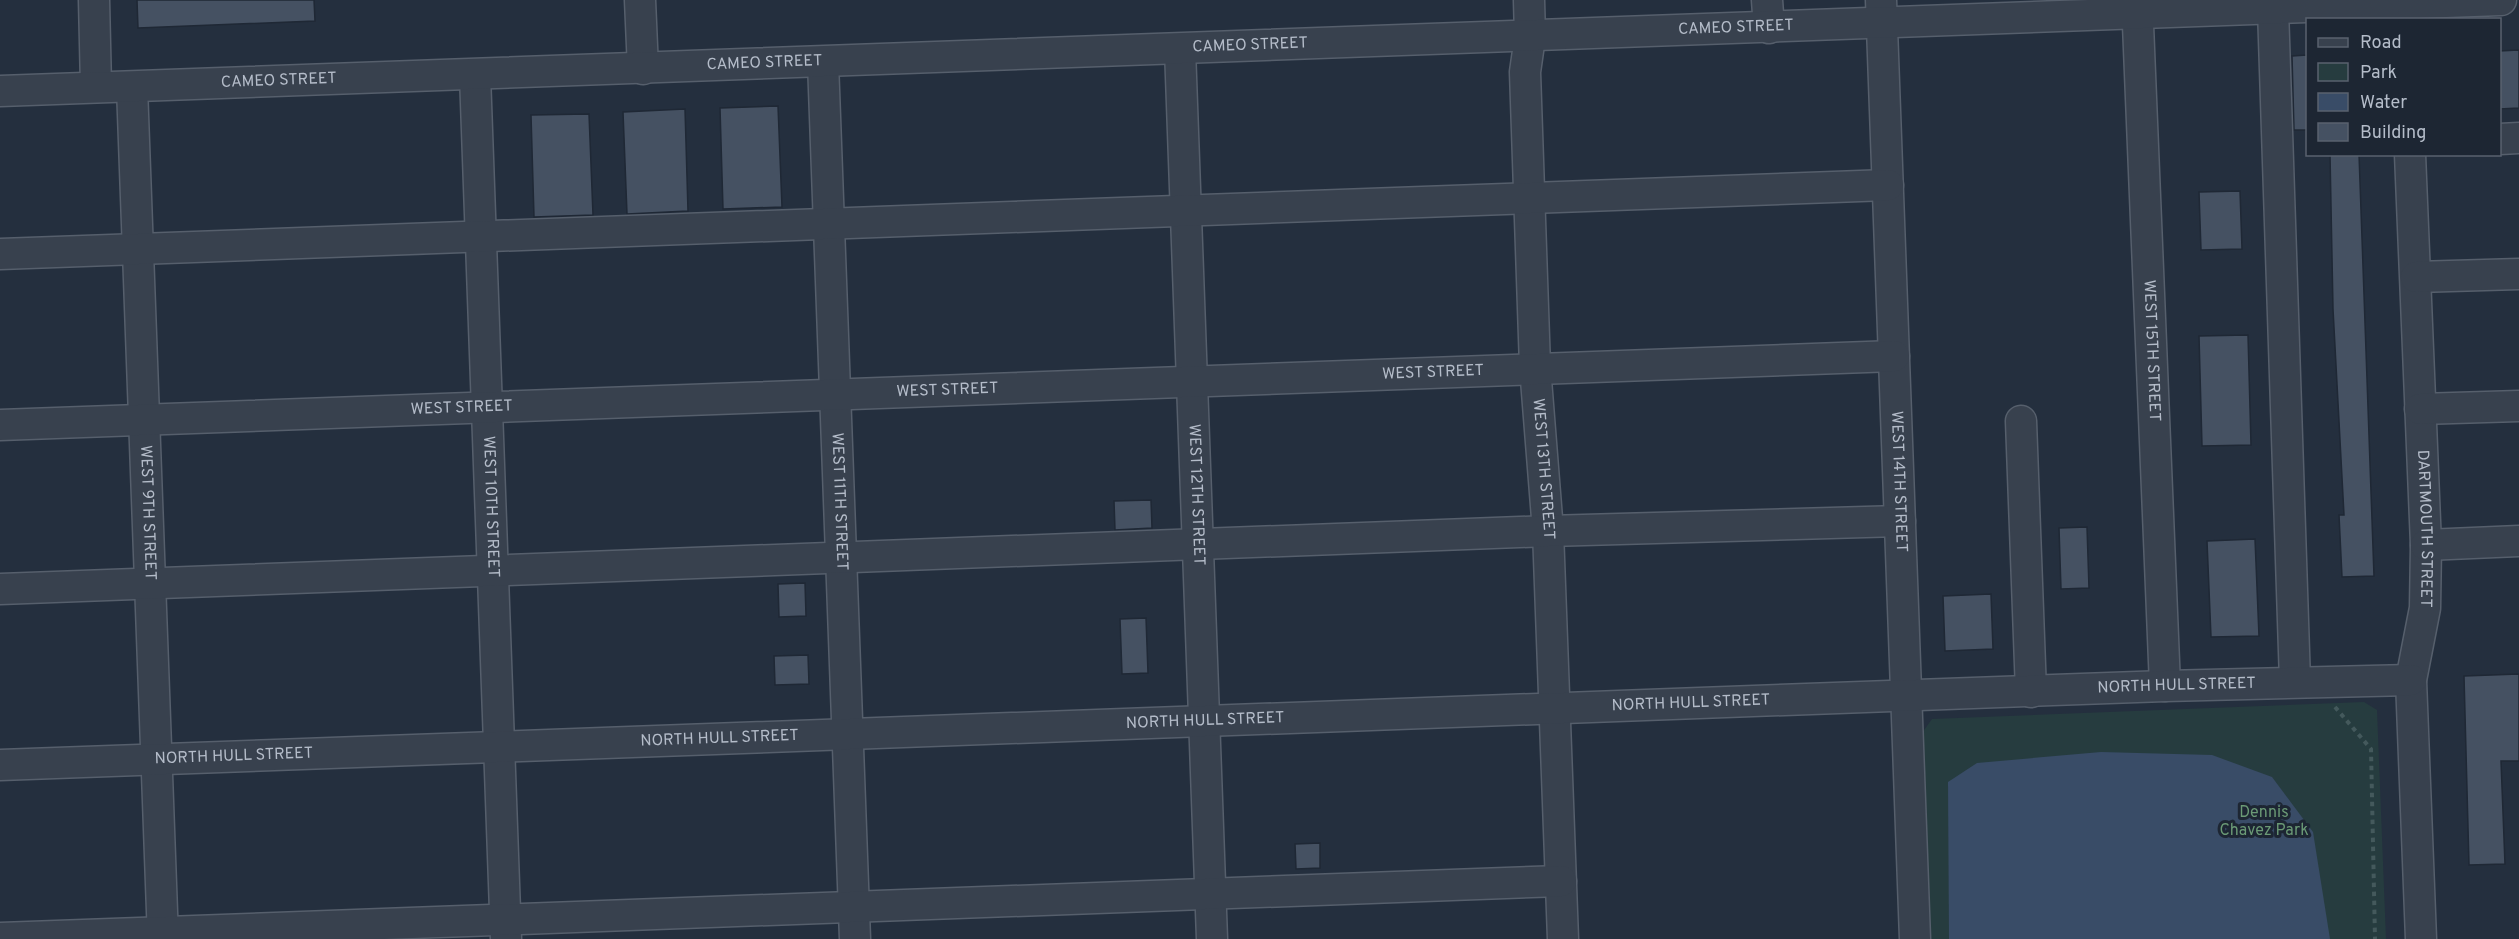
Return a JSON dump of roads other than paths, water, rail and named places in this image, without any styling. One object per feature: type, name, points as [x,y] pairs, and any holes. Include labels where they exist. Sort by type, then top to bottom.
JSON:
[{"type":"street","points":[[94,0],[96,87]]},
{"type":"street","points":[[640,0],[643,69]]},
{"type":"street","name":"WEST 13TH STREET","points":[[1529,0],[1530,37],[1525,72],[1535,367],[1548,531],[1563,939]]},
{"type":"street","name":"CAMEO STREET","points":[[0,91],[1530,37],[1768,14],[2282,6],[2404,11],[2501,0]]},
{"type":"street","points":[[2282,6],[2295,682]]},
{"type":"street","name":"WEST 15TH STREET","points":[[2137,7],[2165,687]]},
{"type":"street","name":"WEST 14TH STREET","points":[[1882,12],[1915,939]]},
{"type":"street","name":"WEST 12TH STREET","points":[[1180,49],[1212,939]]},
{"type":"street","name":"WEST 11TH STREET","points":[[823,62],[855,939]]},
{"type":"street","name":"WEST 10TH STREET","points":[[475,75],[506,929]]},
{"type":"street","name":"WEST 9TH STREET","points":[[132,87],[163,936]]},
{"type":"street","points":[[2501,139],[2519,138]]},
{"type":"street","name":"DARTMOUTH STREET","points":[[2410,156],[2426,545],[2425,608],[2411,680],[2421,939]]},
{"type":"street","points":[[0,254],[1888,185]]},
{"type":"street","points":[[2416,277],[2519,274]]},
{"type":"street","name":"WEST STREET","points":[[0,425],[1535,367],[1894,356]]},
{"type":"street","points":[[2420,409],[2519,406]]},
{"type":"street","points":[[2021,421],[2031,692]]},
{"type":"street","points":[[0,589],[1548,531],[1900,521]]},
{"type":"street","points":[[2426,545],[2519,541]]},
{"type":"street","name":"NORTH HULL STREET","points":[[0,765],[2295,682],[2411,680]]},
{"type":"street","points":[[0,938],[506,929],[854,907],[1561,882]]},
{"type":"water","name":"Dennis Chavez Park","points":[[2101,752],[2212,755],[2272,777],[2313,832],[2330,939],[1949,939],[1948,782],[1977,763]]}]
